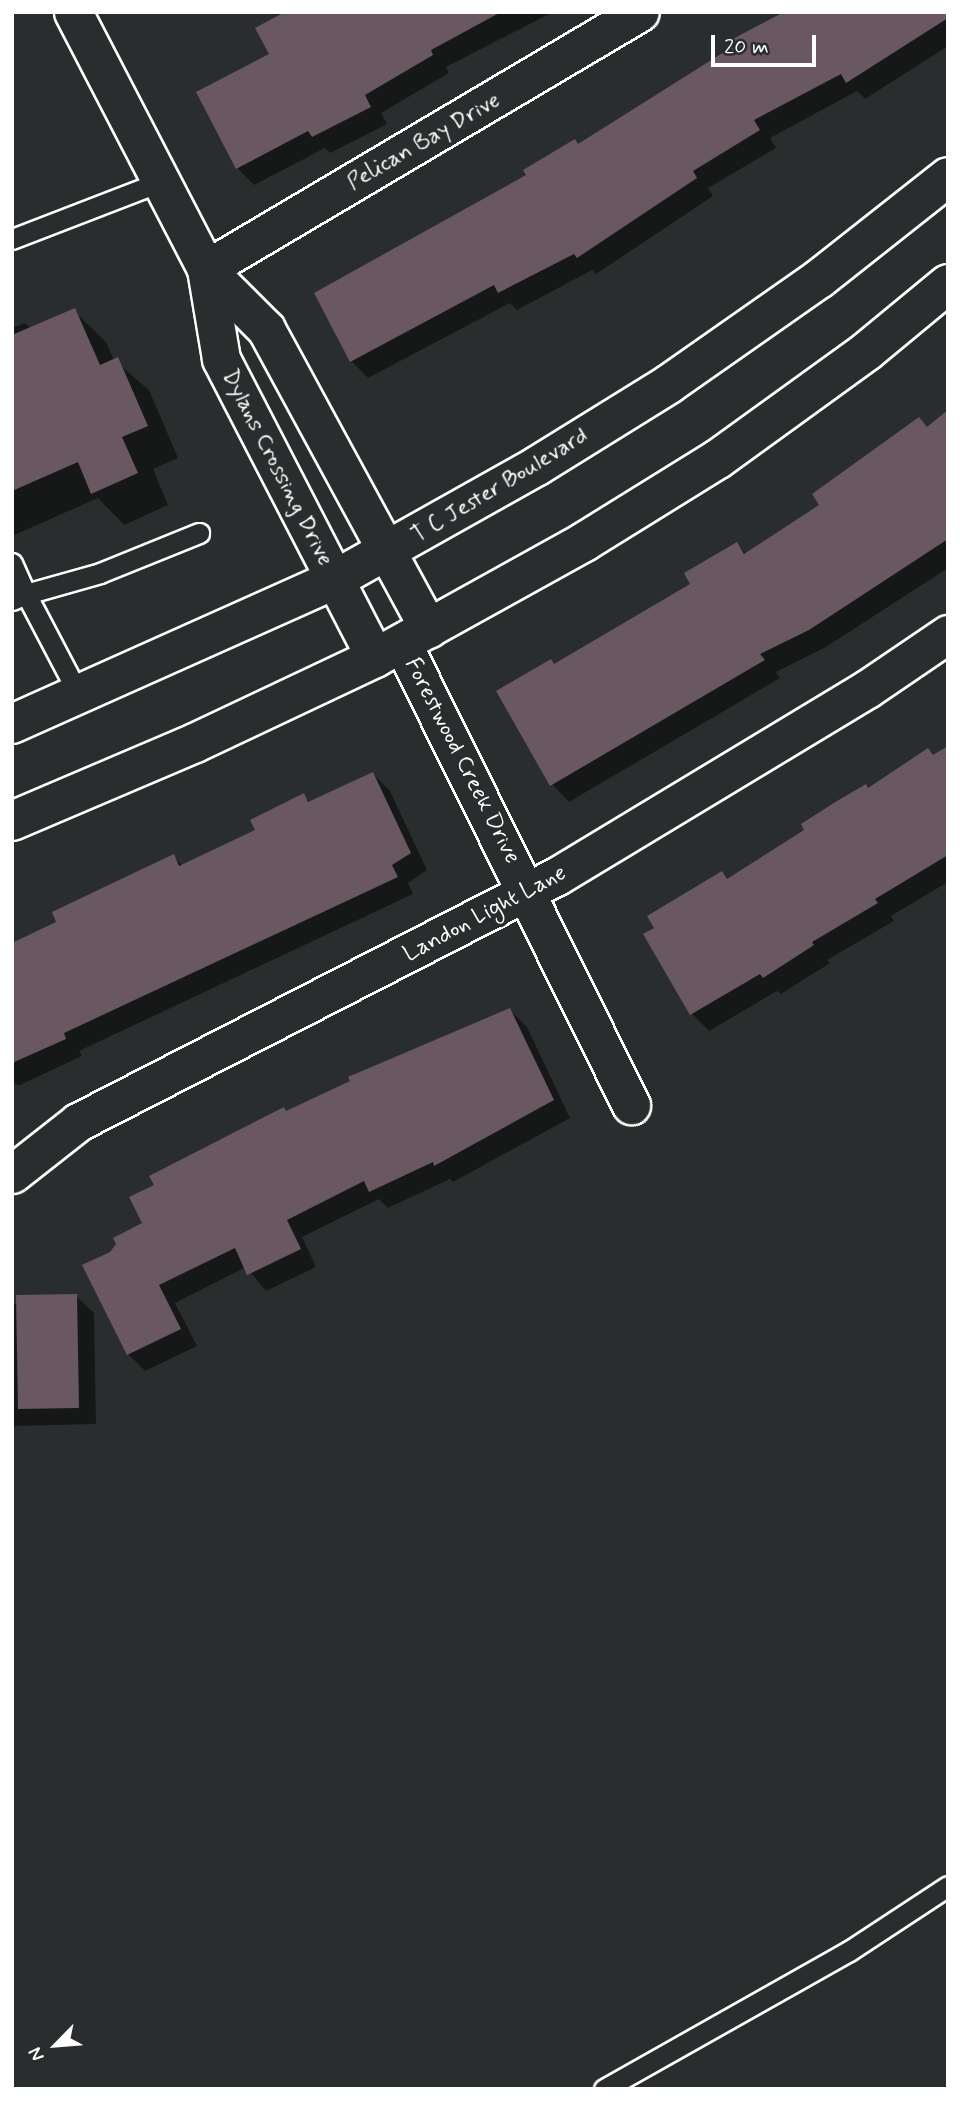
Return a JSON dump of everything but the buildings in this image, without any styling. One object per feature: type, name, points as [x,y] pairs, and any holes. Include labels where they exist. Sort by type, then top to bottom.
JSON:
[{"type":"street","name":"Dylans Crossing Drive","points":[[73,12],[206,269],[266,329],[388,552],[402,644]]},
{"type":"street","name":"Pelican Bay Drive","points":[[206,269],[640,12]]},
{"type":"street","name":"T C Jester Boulevard","points":[[12,724],[334,580],[388,552],[669,384],[819,279],[948,177]]},
{"type":"street","name":"Dylans Crossing Drive","points":[[206,269],[221,359],[334,580],[402,644]]},
{"type":"street","points":[[12,821],[195,743],[402,644],[718,459],[867,351],[948,284]]},
{"type":"street","name":"Landon Light Lane","points":[[12,1174],[78,1122],[528,892],[867,689],[948,634]]},
{"type":"street","name":"Forestwood Creek Drive","points":[[402,644],[528,892],[631,1105]]},
{"type":"lane","points":[[12,239],[160,182]]},
{"type":"lane","points":[[19,597],[100,573],[199,533]]},
{"type":"lane","points":[[12,563],[19,597],[79,695]]},
{"type":"lane","points":[[604,2089],[837,1958],[948,1886]]}]
